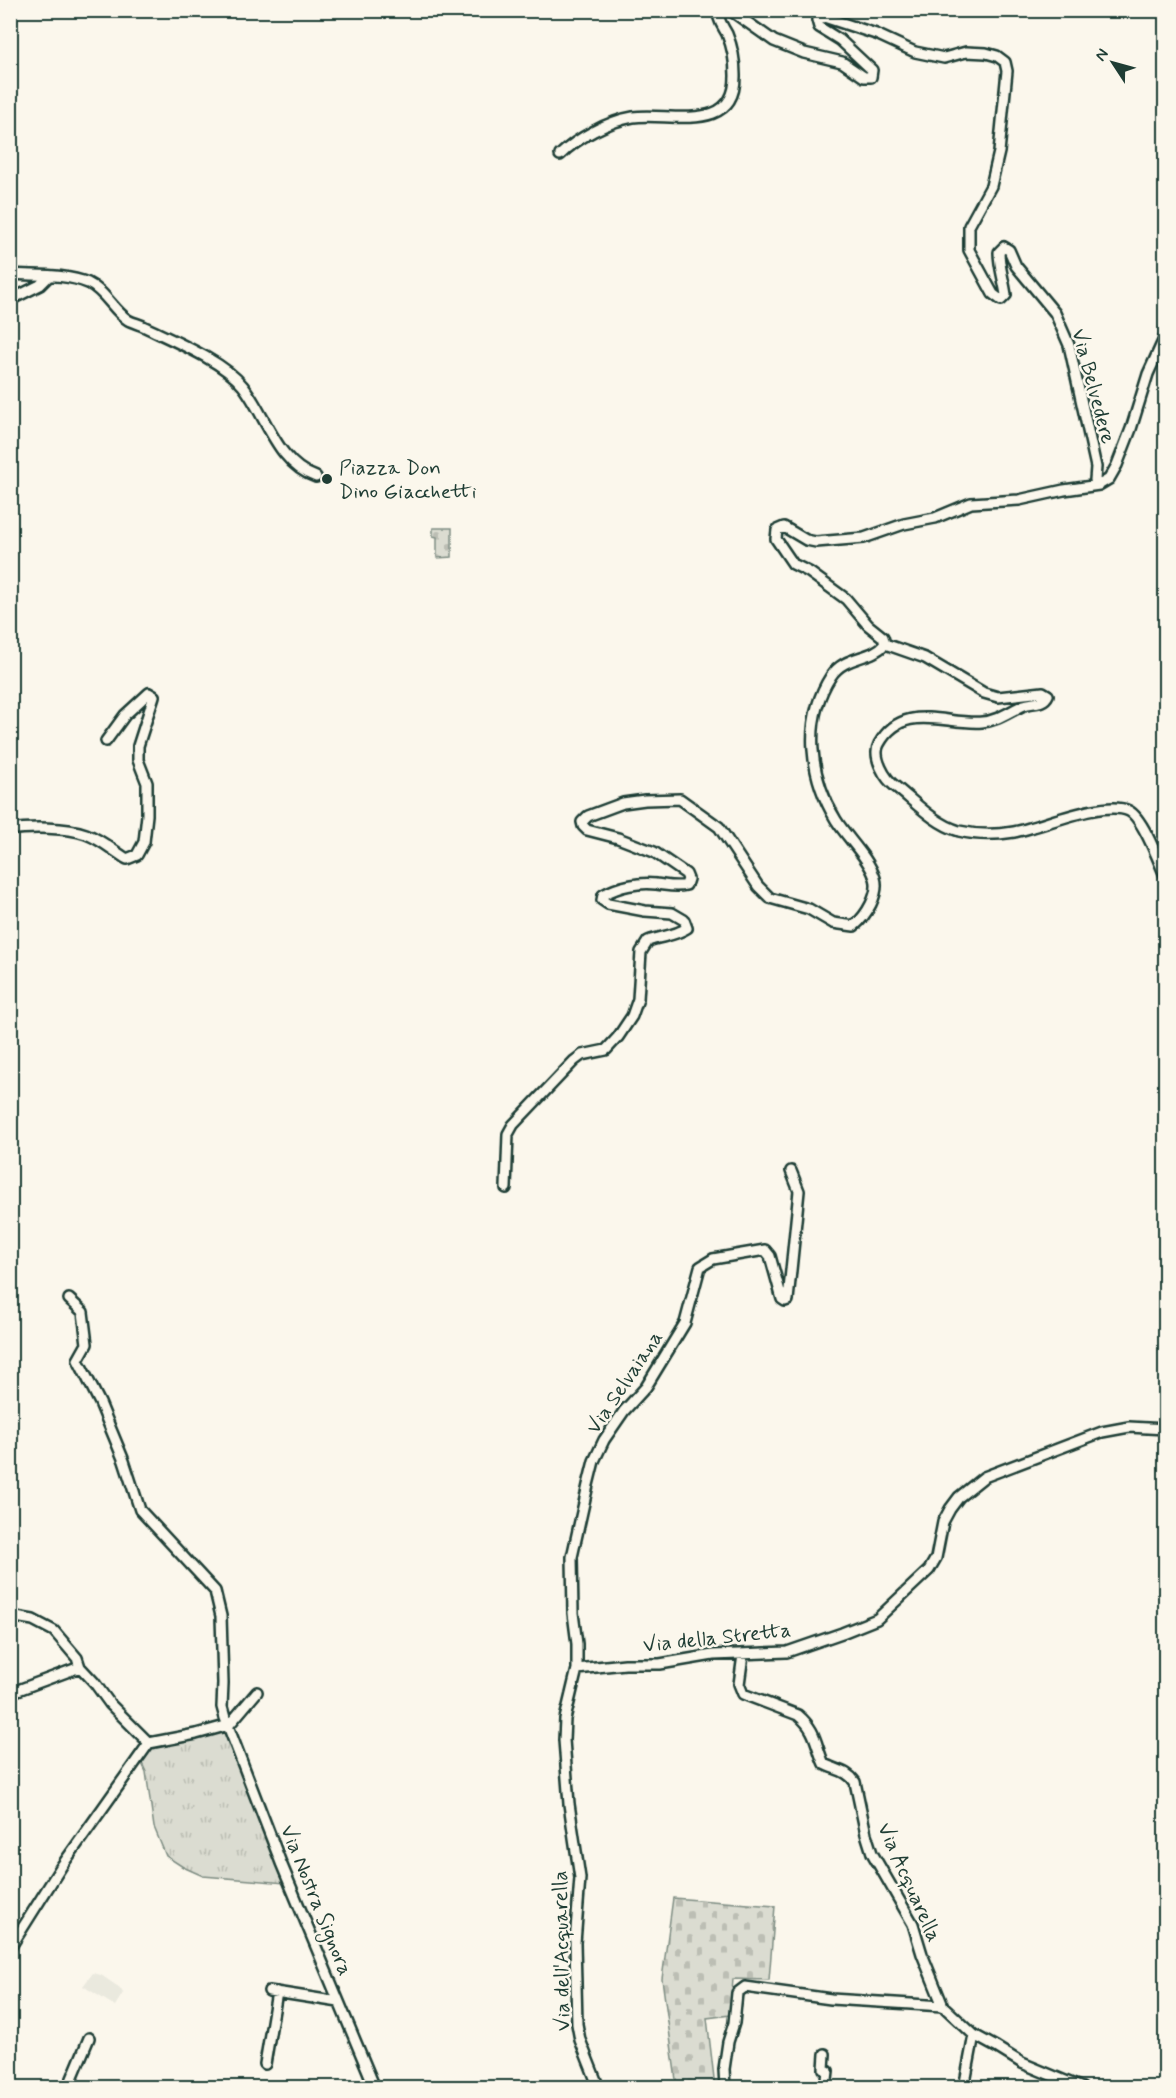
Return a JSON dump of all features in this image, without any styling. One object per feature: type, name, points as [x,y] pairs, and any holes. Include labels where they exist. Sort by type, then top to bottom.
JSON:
[{"type":"street","name":"Via Belvedere","points":[[560,155],[569,146],[588,134],[633,117],[691,119],[714,113],[728,103],[734,89],[733,52],[719,18],[722,12],[728,10],[774,41],[804,53],[842,62],[864,76],[871,77],[872,70],[840,40],[819,27],[817,20],[824,17],[876,34],[915,52],[944,58],[966,52],[997,56],[1005,62],[1007,71],[999,152],[991,186],[969,226],[969,250],[993,294],[1001,300],[1006,295],[999,265],[999,252],[1004,248],[1009,250],[1016,266],[1055,314],[1069,345],[1096,467],[1095,480],[1099,485],[1109,479],[1117,465],[1148,374],[1164,339],[1166,328]]},
{"type":"street","points":[[10,274],[71,278],[90,284],[128,319],[181,344],[233,375],[244,387],[280,448],[305,474],[316,477]]},
{"type":"street","points":[[10,300],[40,285],[49,276]]},
{"type":"street","points":[[885,644],[883,637],[868,625],[846,599],[809,572],[793,564],[776,540],[777,530],[784,527],[806,540],[816,542],[864,538],[904,524],[935,518],[971,503],[1019,500],[1099,485]]},
{"type":"street","points":[[885,644],[925,658],[984,693],[998,697],[1043,692],[1048,695],[1043,701],[1025,705],[990,721],[969,722],[924,717],[896,725],[882,738],[877,748],[877,759],[892,784],[937,821],[959,831],[985,834],[1013,832],[1086,811],[1113,808],[1129,811],[1139,820],[1166,878]]},
{"type":"street","points":[[506,1188],[508,1134],[513,1125],[574,1061],[582,1055],[606,1050],[618,1037],[632,1016],[638,999],[642,952],[648,940],[664,935],[677,935],[687,928],[684,920],[672,913],[645,911],[608,904],[602,900],[603,895],[611,890],[631,885],[642,883],[678,888],[686,885],[688,879],[686,874],[654,852],[618,838],[587,830],[582,822],[588,816],[623,803],[680,799],[719,827],[758,886],[770,898],[808,909],[833,923],[854,926],[869,906],[876,880],[871,869],[836,820],[825,799],[815,770],[812,728],[821,699],[832,676],[844,663],[880,650],[885,644]]},
{"type":"street","points":[[10,830],[52,829],[86,834],[127,859],[137,855],[144,842],[147,815],[147,783],[138,760],[138,746],[154,696],[149,693],[125,716],[106,741]]},
{"type":"street","name":"Via Selvaiana","points":[[577,1669],[578,1644],[573,1613],[572,1557],[588,1485],[599,1451],[618,1419],[646,1387],[685,1323],[698,1271],[705,1263],[721,1257],[765,1250],[770,1254],[782,1299],[788,1300],[799,1191],[791,1172]]},
{"type":"street","name":"Via Nostra Signora","points":[[69,1299],[83,1312],[87,1344],[78,1360],[100,1403],[124,1461],[140,1510],[214,1591],[221,1616],[222,1707],[281,1863],[375,2088]]},
{"type":"street","name":"Via della Stretta","points":[[577,1669],[625,1664],[660,1664],[713,1655],[787,1652],[877,1619],[928,1570],[936,1558],[943,1522],[950,1509],[959,1497],[984,1476],[1102,1432],[1130,1427],[1166,1429]]},
{"type":"street","points":[[10,1616],[33,1620],[54,1631],[77,1658],[80,1667],[110,1704],[149,1743]]},
{"type":"street","name":"Via Acquarella","points":[[743,1655],[739,1684],[743,1694],[798,1715],[805,1721],[817,1740],[824,1764],[842,1770],[855,1782],[872,1853],[913,1924],[922,1954],[943,2006],[974,2035],[1022,2062],[1082,2088]]},
{"type":"street","points":[[10,1693],[80,1667]]},
{"type":"street","name":"Via dell'Acquarella","points":[[577,1669],[566,1719],[564,1740],[569,1804],[580,1878],[575,1943],[577,2024],[579,2040],[599,2088]]},
{"type":"street","points":[[10,1948],[61,1867],[149,1743],[229,1725],[257,1692]]},
{"type":"street","points":[[724,2088],[728,2042],[734,2023],[737,1993],[741,1989],[752,1988],[831,1999],[943,2006]]},
{"type":"street","points":[[265,2064],[273,1991],[339,2001]]},
{"type":"street","points":[[964,2088],[974,2035]]},
{"type":"street","points":[[68,2088],[89,2038]]},
{"type":"street","points":[[825,2054],[824,2069],[828,2071],[826,2088]]},
{"type":"shaded area","points":[[93,1973],[101,1975],[120,1988],[123,1993],[115,2006],[83,1986]]},
{"type":"green space","points":[[433,528],[452,528],[452,557],[437,558],[437,537],[433,536]]},
{"type":"green space","points":[[226,1732],[285,1883],[203,1876],[166,1856],[154,1827],[146,1772],[140,1759],[149,1745]]},
{"type":"green space","points":[[673,1898],[775,1906],[769,1980],[733,1979],[730,2015],[707,2018],[715,2087],[677,2087],[662,1979]]},
{"type":"place","name":"Piazza Don Dino Giacchetti","points":[[327,479]]}]
